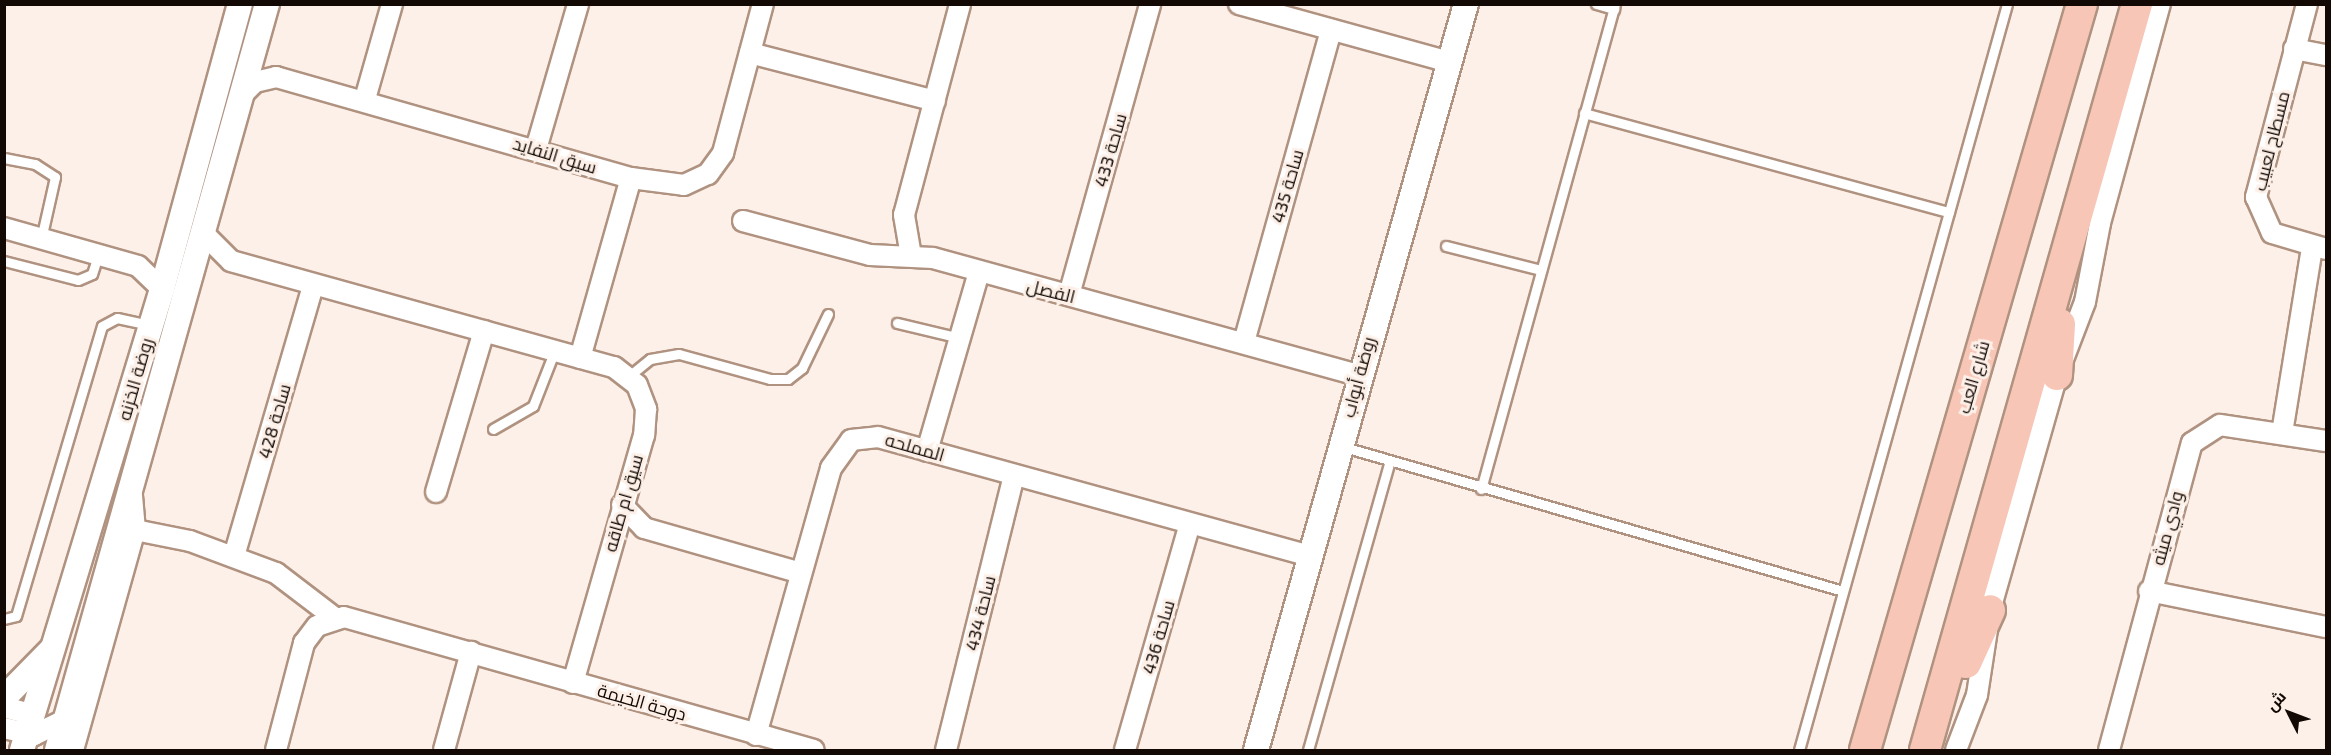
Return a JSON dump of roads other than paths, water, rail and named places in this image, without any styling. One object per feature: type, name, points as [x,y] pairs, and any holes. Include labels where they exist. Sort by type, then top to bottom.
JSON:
[{"type":"main road","name":"شارع العب","points":[[1865,750],[2082,4]]},
{"type":"main road","points":[[1926,750],[2138,4]]},
{"type":"main road","points":[[2057,375],[2062,270]]},
{"type":"main road","points":[[1926,750],[1990,610]]},
{"type":"street","name":"روضة الخزنه","points":[[32,737],[162,289],[240,4]]},
{"type":"street","name":"روضة الخزنه","points":[[32,737],[65,720],[132,496],[267,4]]},
{"type":"street","points":[[365,99],[392,4]]},
{"type":"street","points":[[536,149],[578,4]]},
{"type":"street","name":"سيق النفايد","points":[[276,77],[365,99],[631,178],[684,185],[718,164],[763,4]]},
{"type":"street","points":[[911,256],[904,215],[960,4]]},
{"type":"street","name":"ساحة 433","points":[[1069,295],[1150,4]]},
{"type":"street","points":[[1239,4],[1450,62]]},
{"type":"street","name":"روضة أبواب","points":[[1256,750],[1311,556],[1357,375],[1466,4]]},
{"type":"street","points":[[1956,750],[1978,689],[1990,610],[2057,375],[2085,302],[2100,223],[2160,4]]},
{"type":"street","name":"مسطاح لعبيب","points":[[2282,434],[2319,248],[2272,233],[2256,196],[2307,4]]},
{"type":"street","name":"ساحة 435","points":[[1244,342],[1331,30]]},
{"type":"street","points":[[2295,49],[2326,55]]},
{"type":"street","points":[[242,95],[255,82],[276,77],[254,51]]},
{"type":"street","points":[[750,53],[935,101]]},
{"type":"street","points":[[580,358],[631,178]]},
{"type":"street","name":"الفصل","points":[[743,221],[870,255],[911,256],[979,272],[1244,342],[1357,375]]},
{"type":"street","points":[[4,228],[138,266],[162,289]]},
{"type":"street","points":[[204,234],[231,261],[313,286],[555,350],[629,376]]},
{"type":"street","points":[[138,266],[172,252]]},
{"type":"street","points":[[193,275],[231,261]]},
{"type":"street","points":[[927,451],[979,272]]},
{"type":"street","name":"ساحة 428","points":[[234,556],[313,286]]},
{"type":"street","points":[[436,492],[484,331]]},
{"type":"street","name":"سيق ام طاقه","points":[[573,683],[646,423],[642,397],[629,376]]},
{"type":"street","name":"وادي ميثه","points":[[2109,750],[2150,591],[2192,443],[2220,425],[2326,441]]},
{"type":"street","name":"المملحه","points":[[756,735],[833,459],[844,445],[878,437],[1311,556]]},
{"type":"street","name":"ساحة 434","points":[[946,750],[1014,475]]},
{"type":"street","points":[[73,750],[135,530],[132,496]]},
{"type":"street","points":[[622,504],[644,528],[801,573]]},
{"type":"street","name":"ساحة 436","points":[[1125,750],[1190,524]]},
{"type":"street","points":[[611,542],[644,528]]},
{"type":"street","points":[[135,530],[234,556],[307,592],[335,618],[317,626],[304,643],[276,750]]},
{"type":"street","points":[[2150,591],[2326,627]]},
{"type":"street","name":"دوحة الخيمة","points":[[335,618],[471,652],[814,750]]},
{"type":"street","points":[[4,698],[58,643]]},
{"type":"street","points":[[444,750],[471,652]]},
{"type":"street","points":[[4,707],[32,737]]},
{"type":"lane","points":[[1481,489],[1614,7],[1596,4]]},
{"type":"lane","points":[[1799,750],[2007,4]]},
{"type":"lane","points":[[1584,113],[1949,212]]},
{"type":"lane","points":[[4,158],[34,164],[56,177],[41,239]]},
{"type":"lane","points":[[1446,246],[1541,270]]},
{"type":"lane","points":[[4,261],[78,280],[92,274],[98,255]]},
{"type":"lane","points":[[629,376],[650,359],[679,354],[770,379],[788,379],[802,368],[828,314]]},
{"type":"lane","points":[[4,619],[16,616],[102,326],[117,318],[151,325]]},
{"type":"lane","points":[[897,323],[960,338]]},
{"type":"lane","points":[[493,429],[533,406],[555,350]]},
{"type":"lane","points":[[1339,446],[1389,463],[1843,591]]},
{"type":"lane","points":[[1308,750],[1389,463]]}]
